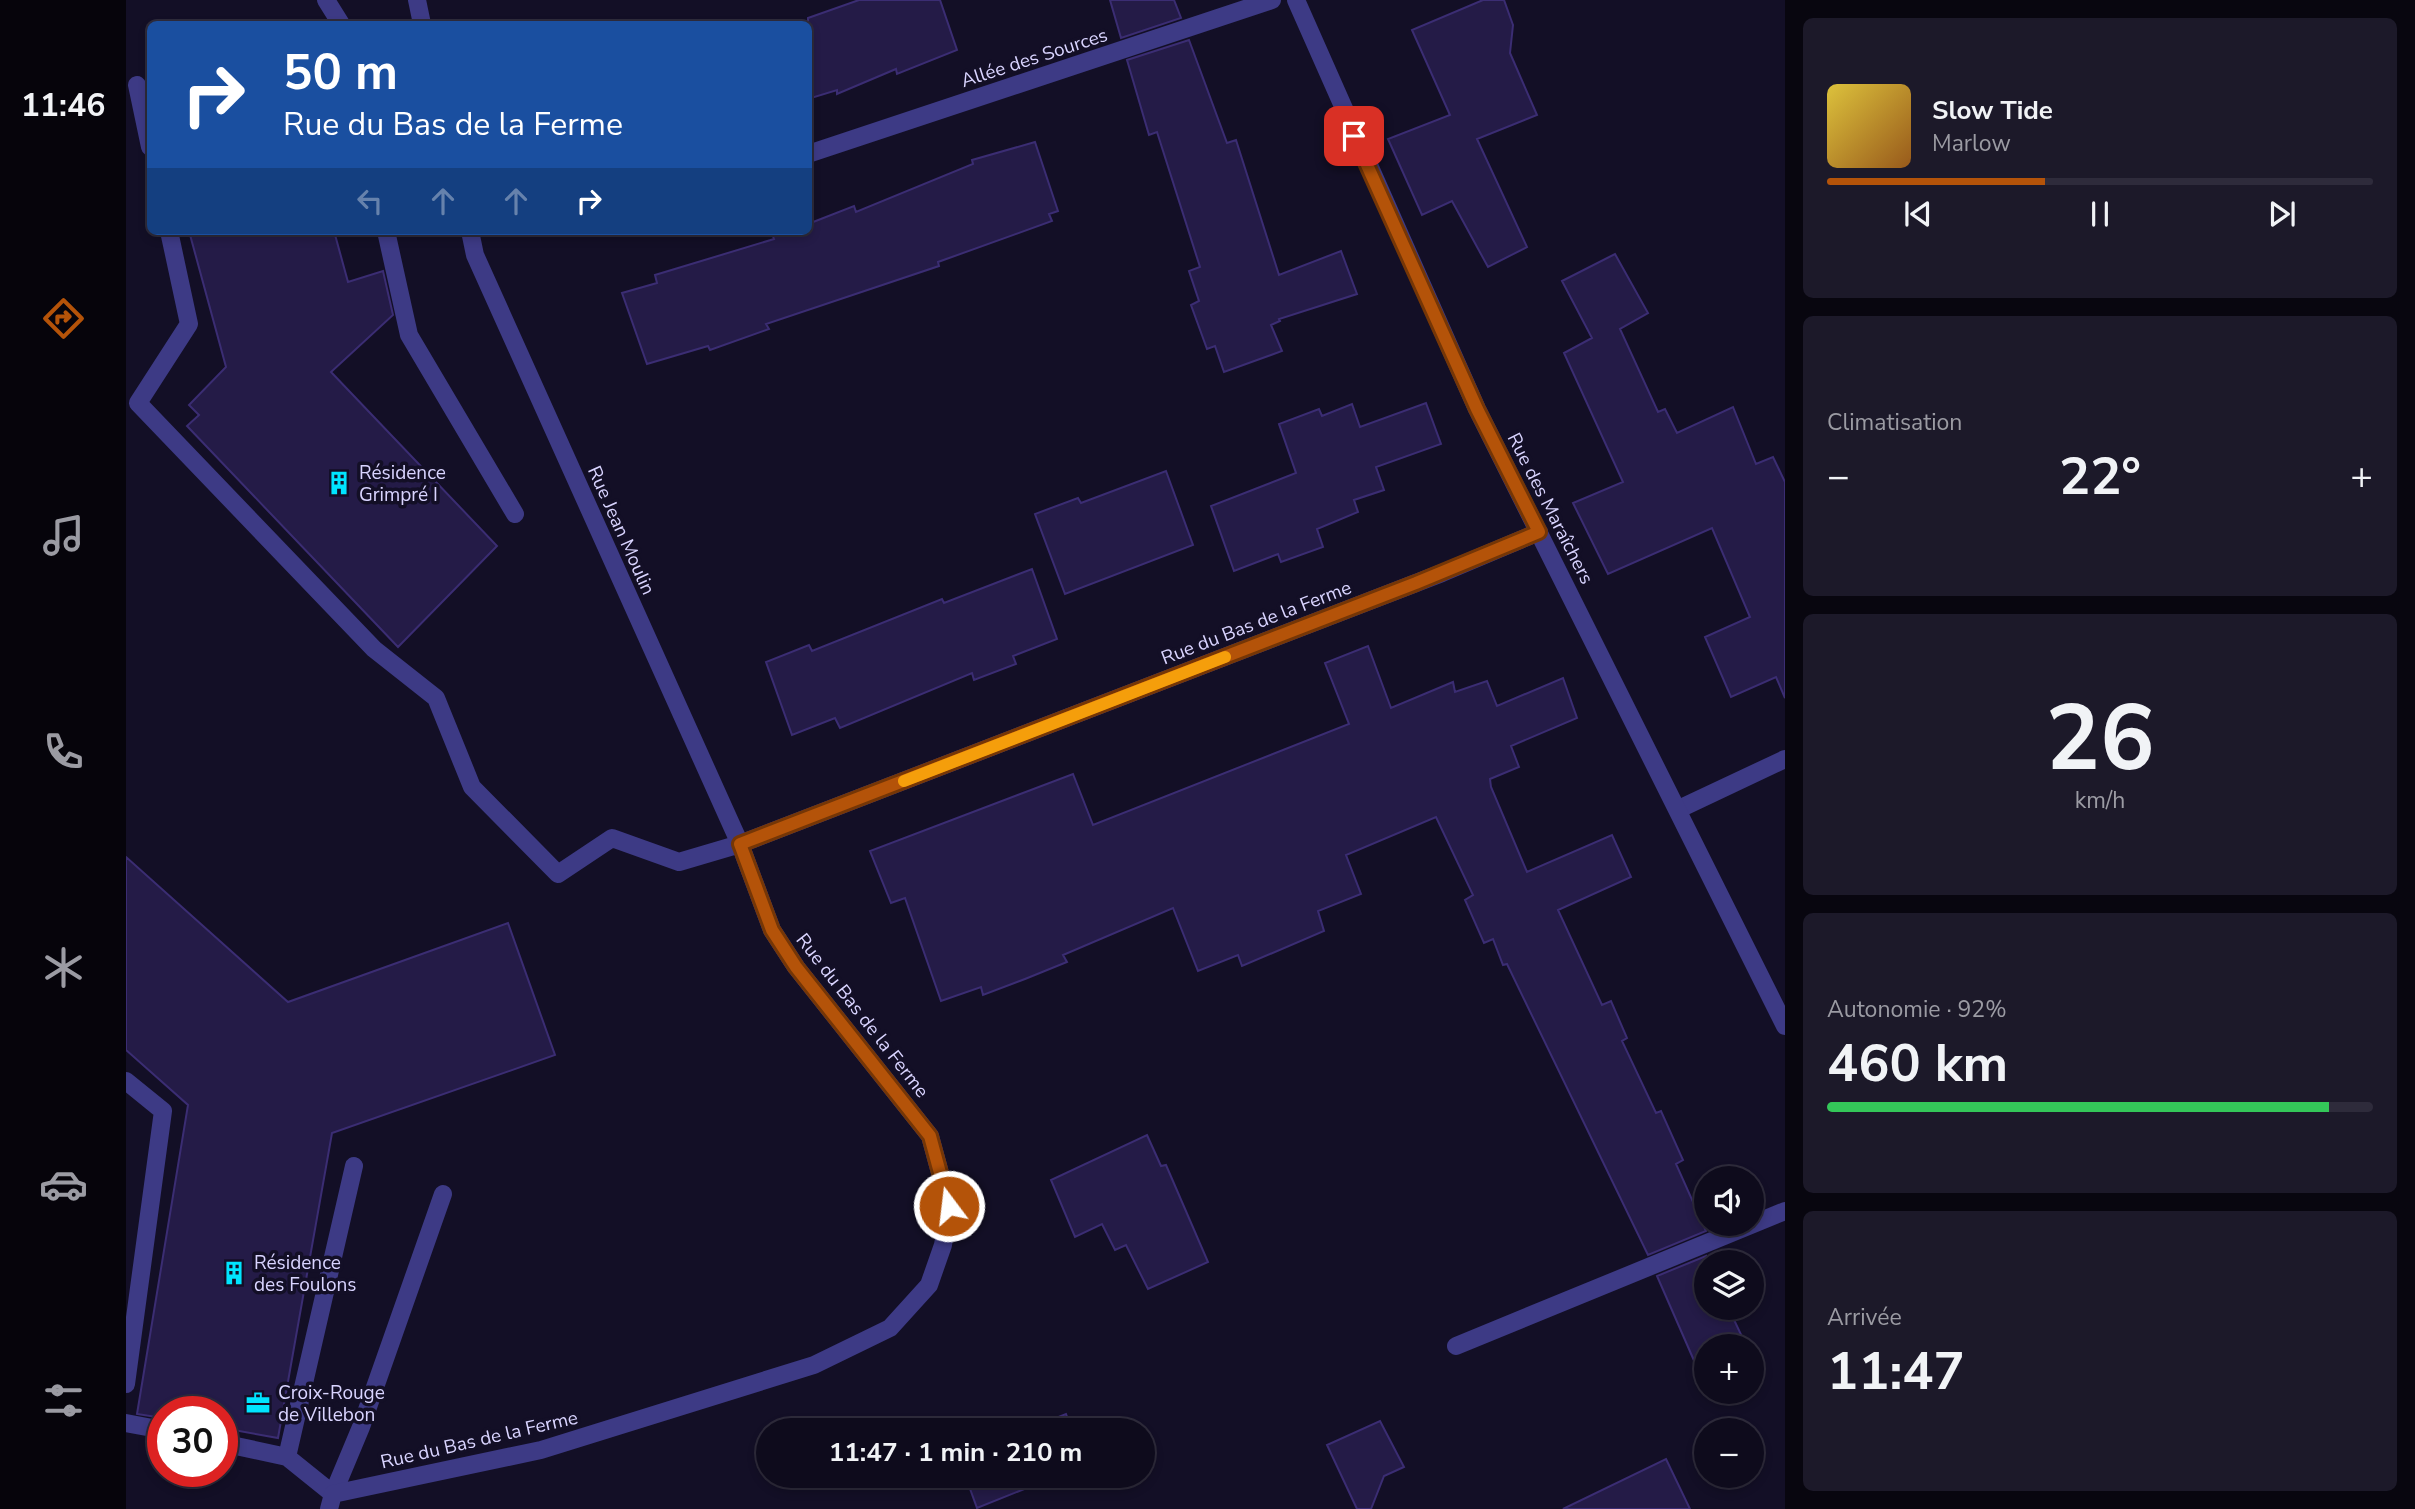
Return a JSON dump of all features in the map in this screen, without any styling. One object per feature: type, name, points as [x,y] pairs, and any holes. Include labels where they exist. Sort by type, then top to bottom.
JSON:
[{"type":"street","points":[[326,0],[339,21]]},
{"type":"street","points":[[417,0],[421,21]]},
{"type":"street","name":"Allée des Sources","points":[[812,153],[1272,0]]},
{"type":"street","name":"Rue des Maraîchers","points":[[1296,0],[1477,409],[1679,809],[1785,1027]]},
{"type":"street","points":[[137,85],[147,133]]},
{"type":"street","points":[[170,235],[189,324],[138,403],[374,649],[436,698],[472,787],[558,874],[612,838],[679,862],[740,844]]},
{"type":"street","points":[[387,235],[409,335],[515,514]]},
{"type":"street","name":"Rue Jean Moulin","points":[[471,235],[475,255],[740,844]]},
{"type":"street","name":"Rue du Bas de la Ferme","points":[[331,1502],[541,1450],[814,1365],[890,1328],[929,1285],[943,1245],[949,1206],[930,1136],[790,958],[772,930],[740,844],[1416,583],[1539,532]]},
{"type":"street","points":[[1679,809],[1785,759]]},
{"type":"street","points":[[126,1081],[163,1111],[126,1384]]},
{"type":"street","points":[[287,1457],[354,1166]]},
{"type":"street","points":[[238,1446],[287,1457],[331,1502],[361,1427],[443,1194]]},
{"type":"street","points":[[1456,1346],[1785,1211]]},
{"type":"street","points":[[126,1423],[147,1427]]},
{"type":"building","points":[[859,0],[940,0],[957,50],[897,74],[896,69],[837,94],[837,90],[812,98],[812,21],[808,21],[808,18]]},
{"type":"building","points":[[1110,0],[1174,0],[1181,18],[1121,38]]},
{"type":"building","points":[[1483,0],[1504,0],[1513,25],[1510,53],[1537,115],[1477,139],[1527,247],[1488,267],[1452,201],[1422,215],[1388,139],[1450,115],[1412,30]]},
{"type":"building","points":[[1189,40],[1227,143],[1236,140],[1279,275],[1341,251],[1357,294],[1279,319],[1280,321],[1271,325],[1282,351],[1224,372],[1215,346],[1207,349],[1191,305],[1199,301],[1189,271],[1200,267],[1157,132],[1149,135],[1127,60]]},
{"type":"building","points":[[1035,142],[1058,211],[1049,214],[1052,221],[938,262],[939,266],[766,324],[769,329],[710,350],[708,346],[647,364],[622,293],[657,283],[655,275],[774,239],[772,235],[812,235],[812,222],[854,206],[856,212],[973,164],[972,160]]},
{"type":"building","name":"Résidence Grimpré I","points":[[190,235],[335,235],[348,282],[383,271],[393,315],[331,372],[497,546],[398,647],[187,426],[199,415],[189,405],[226,367]]},
{"type":"building","points":[[1615,254],[1648,313],[1620,329],[1658,412],[1665,409],[1677,433],[1733,407],[1756,464],[1773,457],[1785,482],[1785,698],[1776,677],[1731,697],[1705,637],[1750,617],[1712,528],[1608,574],[1573,503],[1623,482],[1564,353],[1592,338],[1562,281]]},
{"type":"building","points":[[1426,403],[1441,444],[1376,467],[1384,490],[1354,500],[1358,512],[1317,529],[1323,547],[1281,562],[1278,554],[1234,571],[1211,506],[1296,473],[1279,424],[1319,409],[1322,416],[1352,404],[1360,427]]},
{"type":"building","points":[[1166,471],[1193,545],[1065,594],[1035,514],[1078,498],[1081,503]]},
{"type":"building","points":[[1032,569],[1057,639],[1013,656],[1016,664],[974,680],[972,673],[840,728],[835,718],[792,735],[766,662],[809,645],[812,651],[942,599],[944,603]]},
{"type":"building","points":[[1368,646],[1391,708],[1453,682],[1455,692],[1487,681],[1497,706],[1563,678],[1577,718],[1511,746],[1519,767],[1490,779],[1491,787],[1527,872],[1612,835],[1631,877],[1558,910],[1602,1005],[1611,1001],[1627,1038],[1622,1041],[1656,1113],[1661,1111],[1683,1160],[1676,1164],[1694,1204],[1694,1236],[1648,1255],[1507,964],[1503,965],[1493,939],[1484,943],[1465,900],[1473,895],[1436,817],[1346,855],[1361,894],[1318,911],[1324,931],[1242,966],[1238,955],[1198,971],[1173,908],[1063,955],[1067,962],[1025,979],[983,995],[981,987],[941,1001],[905,898],[891,903],[870,851],[1073,774],[1093,825],[1349,724],[1325,663]]},
{"type":"building","name":"Résidence des Foulons","points":[[126,857],[288,1002],[508,923],[555,1055],[332,1133],[278,1438],[238,1431],[238,1396],[147,1396],[147,1416],[137,1414],[188,1105],[126,1050]]},
{"type":"building","points":[[1147,1135],[1161,1166],[1166,1165],[1208,1262],[1148,1289],[1126,1245],[1115,1250],[1102,1224],[1075,1237],[1051,1180]]},
{"type":"building","points":[[1694,1261],[1694,1320],[1734,1320],[1741,1334],[1694,1334],[1694,1361],[1657,1276]]},
{"type":"building","points":[[1380,1421],[1404,1467],[1384,1476],[1371,1509],[1357,1509],[1327,1445]]},
{"type":"building","points":[[1666,1459],[1690,1509],[1563,1509]]},
{"type":"building","points":[[970,1488],[1027,1488],[977,1508]]},
{"type":"slow traffic","points":[[904,781],[1225,657]]},
{"type":"place","name":"Résidence Grimpré I","points":[[339,483]]},
{"type":"place","name":"Résidence des Foulons","points":[[234,1273]]},
{"type":"place","name":"Croix-Rouge de Villebon","points":[[258,1403]]},
{"type":"route","points":[[949,1206],[930,1136],[796,967],[772,930],[740,844],[1416,583],[1539,532],[1477,409],[1354,136]]}]
